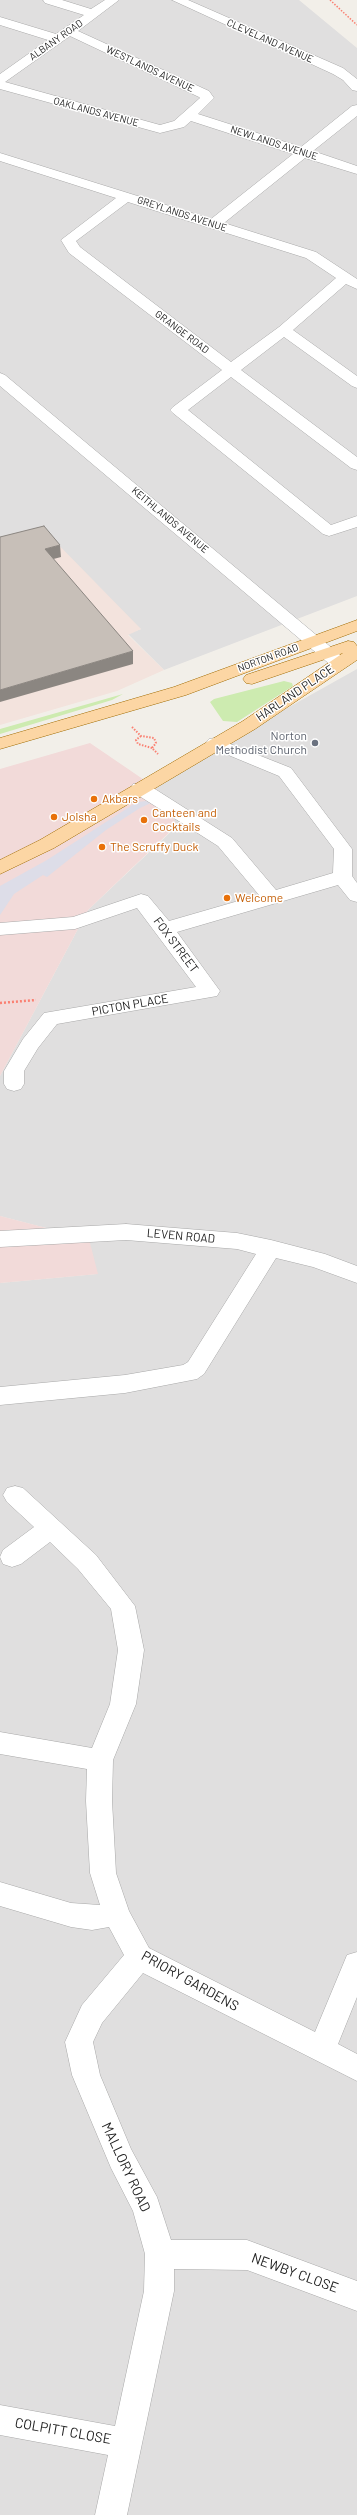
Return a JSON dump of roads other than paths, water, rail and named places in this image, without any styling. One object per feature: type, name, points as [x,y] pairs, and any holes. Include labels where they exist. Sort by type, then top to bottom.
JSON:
[{"type":"main road","name":"NORTON ROAD","points":[[0,744],[180,691],[357,625]]},
{"type":"main road","name":"NORTON ROAD","points":[[180,691],[250,680],[334,658],[357,643]]},
{"type":"main road","name":"HARLAND PLACE","points":[[0,868],[47,844],[215,743],[248,725],[334,658],[357,652]]},
{"type":"street","points":[[48,0],[93,14]]},
{"type":"street","name":"ALBANY ROAD","points":[[0,80],[5,70],[58,39],[113,0]]},
{"type":"street","name":"CLEVELAND AVENUE","points":[[178,0],[338,71],[348,77],[357,88]]},
{"type":"street","points":[[0,22],[58,39]]},
{"type":"street","name":"WESTLANDS AVENUE","points":[[69,31],[204,94],[207,98],[205,102],[190,116]]},
{"type":"street","name":"OAKLANDS AVENUE","points":[[0,86],[160,129],[179,124],[190,116]]},
{"type":"street","points":[[214,224],[357,109]]},
{"type":"street","name":"NEWLANDS AVENUE","points":[[190,116],[357,170]]},
{"type":"street","name":"GREYLANDS AVENUE","points":[[0,157],[311,255],[351,281]]},
{"type":"street","name":"GRANGE ROAD","points":[[127,196],[68,240],[74,250],[357,465]]},
{"type":"street","points":[[351,281],[178,410],[329,531],[357,521]]},
{"type":"street","points":[[284,330],[357,383]]},
{"type":"street","name":"KEITHLANDS AVENUE","points":[[0,378],[334,658]]},
{"type":"street","points":[[215,743],[286,772],[343,849],[342,876],[357,896]]},
{"type":"street","points":[[140,788],[225,842],[271,897]]},
{"type":"street","points":[[165,929],[342,876]]},
{"type":"street","name":"FOX STREET","points":[[0,929],[75,923],[141,900],[165,929],[210,991]]},
{"type":"street","name":"PICTON PLACE","points":[[14,1084],[14,1071],[30,1044],[51,1018],[210,991]]},
{"type":"street","name":"LEVEN ROAD","points":[[0,1239],[126,1232],[237,1241],[317,1260],[357,1275]]},
{"type":"street","points":[[0,1396],[125,1384],[189,1373],[196,1368],[271,1248]]},
{"type":"street","name":"PRIORY GARDENS","points":[[15,1495],[87,1562],[123,1606],[131,1650],[123,1704],[100,1760],[99,1801],[103,1873],[116,1914],[139,1957],[357,2068]]},
{"type":"street","points":[[12,1557],[52,1528]]},
{"type":"street","points":[[0,1743],[100,1760]]},
{"type":"street","points":[[0,1894],[71,1915],[92,1918],[116,1914]]},
{"type":"street","name":"MALLORY ROAD","points":[[111,2515],[159,2291],[160,2254],[147,2207],[121,2158],[86,2076],[79,2042],[92,2014],[139,1957]]},
{"type":"street","points":[[321,2050],[357,1964]]},
{"type":"street","name":"NEWBY CLOSE","points":[[160,2254],[246,2255],[357,2296]]},
{"type":"street","name":"COLPITT CLOSE","points":[[0,2420],[126,2443]]},
{"type":"place","name":"Norton Methodist Church","points":[[315,743]]},
{"type":"place","name":"Akbars","points":[[94,799]]},
{"type":"place","name":"Jolsha","points":[[54,817]]},
{"type":"place","name":"Canteen and Cocktails","points":[[144,820]]},
{"type":"place","name":"The Scruffy Duck","points":[[102,847]]},
{"type":"place","name":"Welcome","points":[[227,898]]}]
